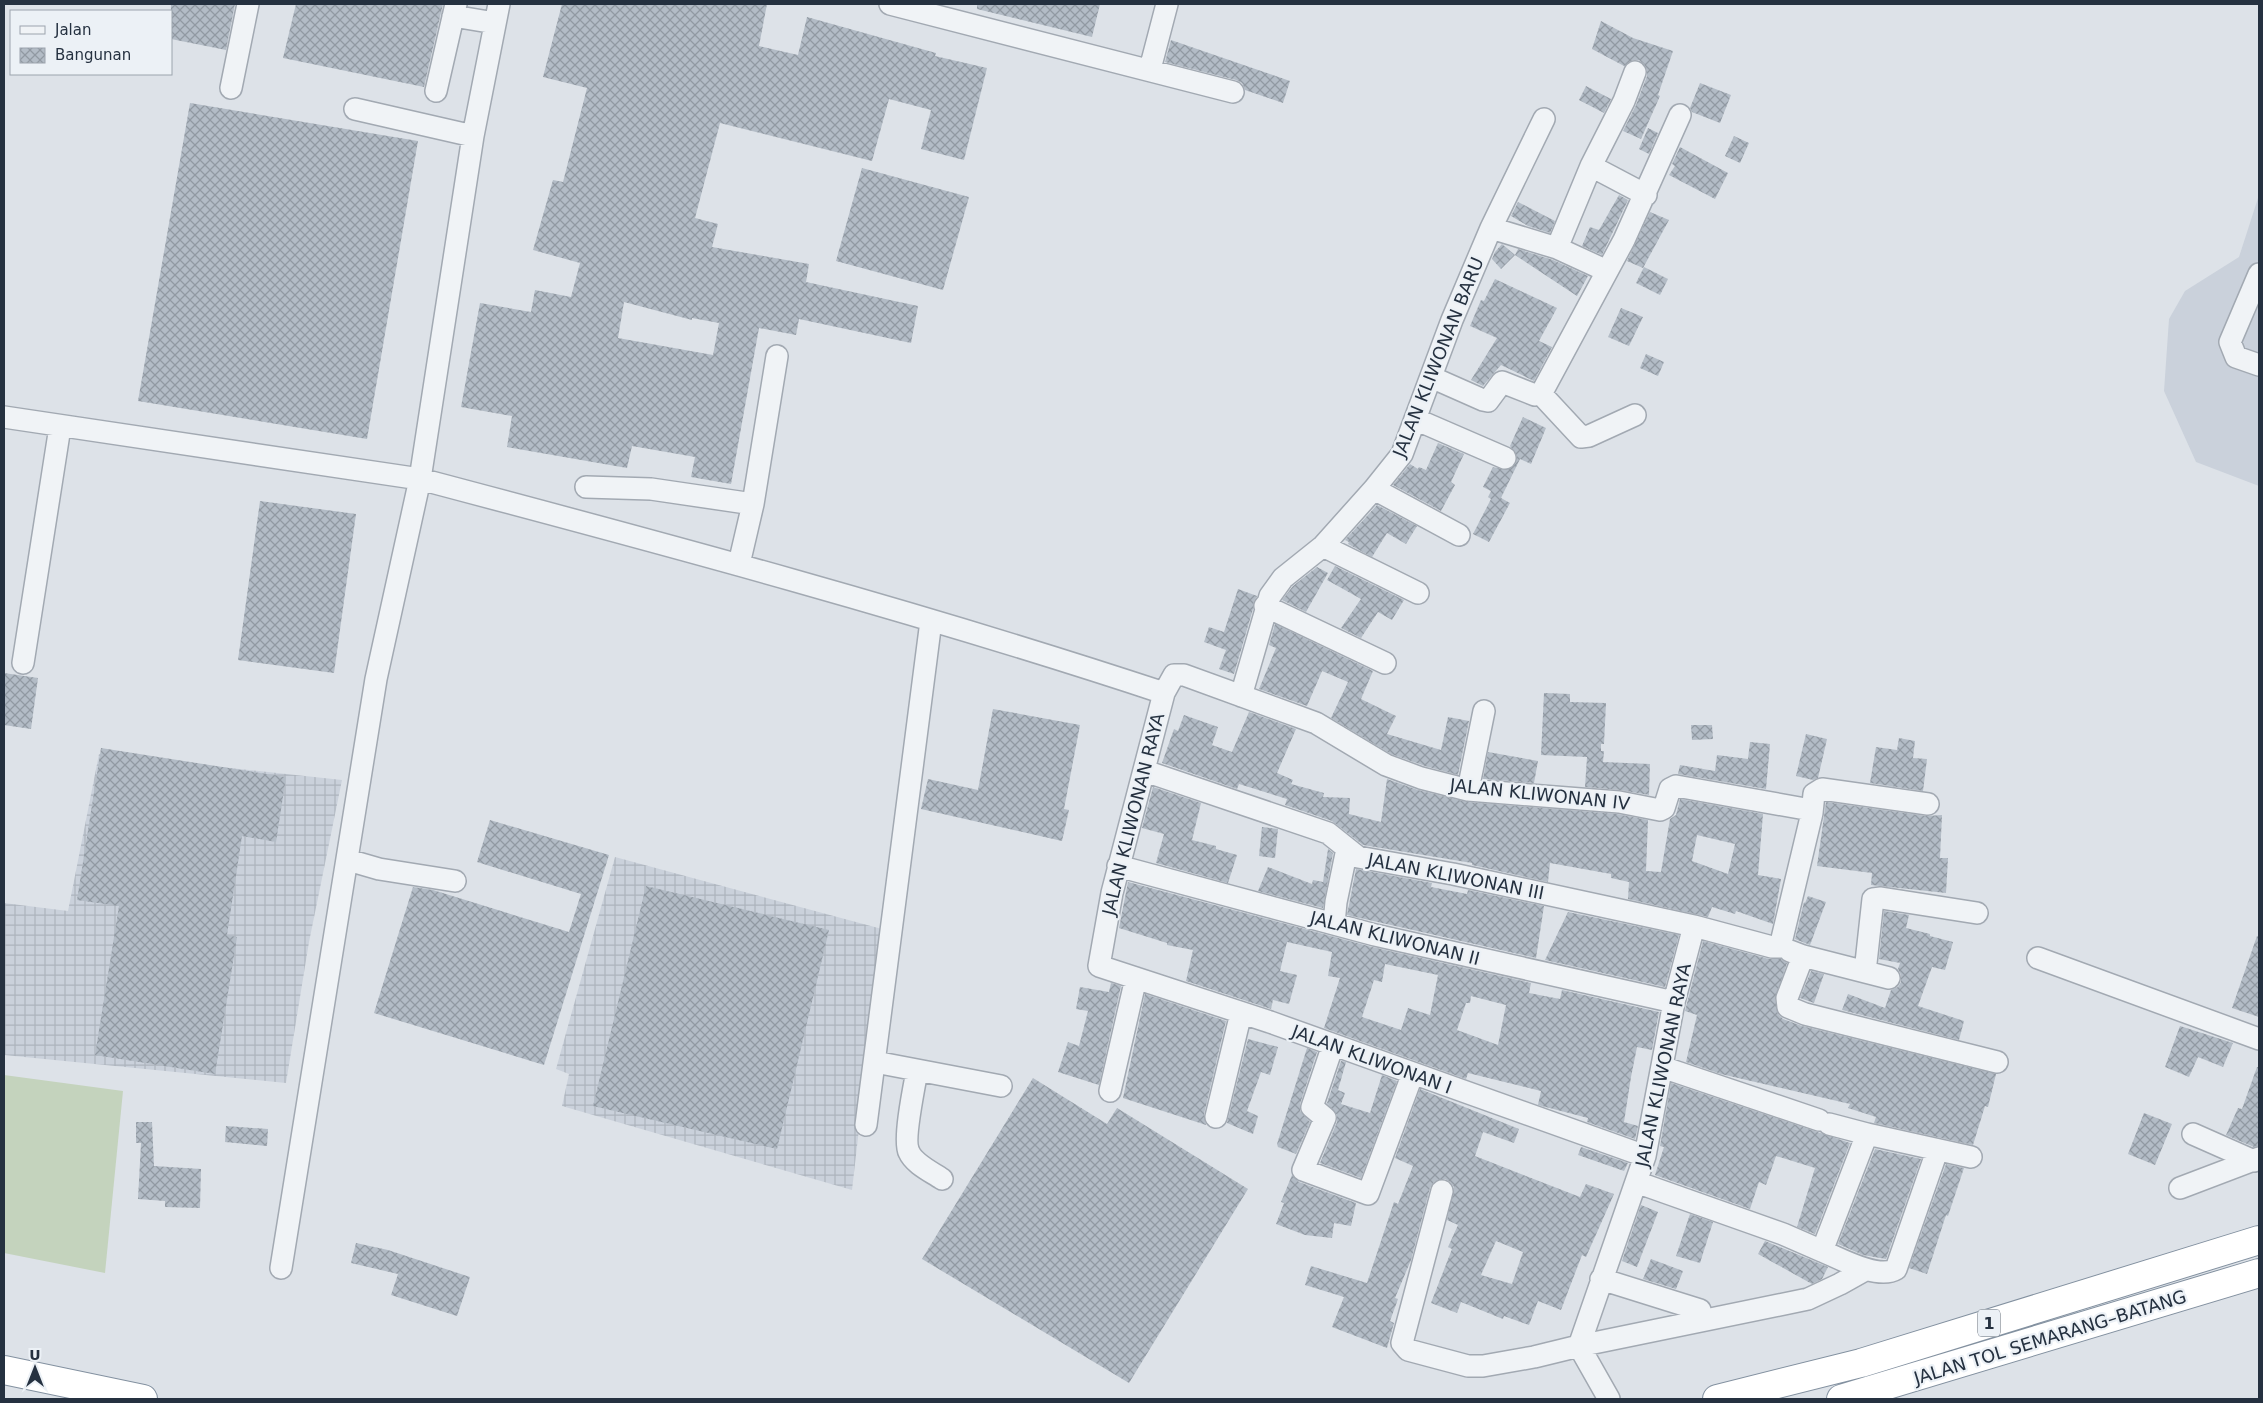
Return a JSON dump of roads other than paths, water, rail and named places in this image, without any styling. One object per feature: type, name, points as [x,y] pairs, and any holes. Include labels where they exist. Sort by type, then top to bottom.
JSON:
[{"type":"highway","name":"JALAN TOL SEMARANG–BATANG","points":[[1717,1399],[1861,1363],[2259,1240]]},
{"type":"highway","name":"JALAN TOL SEMARANG–BATANG","points":[[1840,1399],[2259,1273]]},
{"type":"highway","points":[[4,1370],[143,1399]]},
{"type":"street","points":[[231,88],[248,4]]},
{"type":"street","points":[[890,4],[1150,69],[1233,92]]},
{"type":"street","points":[[1150,69],[1167,4]]},
{"type":"street","points":[[282,1268],[376,679],[420,479],[473,136],[497,14],[454,10],[436,91]]},
{"type":"street","points":[[1556,248],[1591,166],[1624,101],[1635,72]]},
{"type":"street","points":[[355,109],[473,136]]},
{"type":"street","points":[[1541,394],[1646,195],[1680,115]]},
{"type":"street","name":"JALAN KLIWONAN BARU","points":[[1241,696],[1265,606],[1270,596],[1283,578],[1322,546],[1374,490],[1402,454],[1452,320],[1491,228],[1544,119]]},
{"type":"street","points":[[1591,166],[1646,195]]},
{"type":"street","points":[[1491,228],[1556,248],[1607,271]]},
{"type":"street","points":[[2259,274],[2230,342],[2236,357],[2259,365]]},
{"type":"street","points":[[739,564],[753,504],[777,356]]},
{"type":"street","points":[[1431,378],[1483,400],[1488,400],[1502,382],[1535,395],[1541,394]]},
{"type":"street","points":[[1541,394],[1581,436],[1589,436],[1635,415]]},
{"type":"street","points":[[4,417],[60,427],[420,479],[739,564],[1052,657],[1164,694]]},
{"type":"street","points":[[1415,419],[1506,458]]},
{"type":"street","points":[[23,663],[60,427]]},
{"type":"street","points":[[586,487],[651,488],[753,504]]},
{"type":"street","points":[[1374,490],[1459,535]]},
{"type":"street","points":[[1322,546],[1418,593]]},
{"type":"street","points":[[1265,606],[1385,663]]},
{"type":"street","points":[[866,1125],[931,621]]},
{"type":"street","name":"JALAN KLIWONAN RAYA","points":[[1098,965],[1118,866],[1164,694],[1174,675],[1184,675]]},
{"type":"street","name":"JALAN KLIWONAN IV","points":[[1184,675],[1316,723],[1386,766],[1421,778],[1468,790],[1619,802],[1660,810],[1664,808],[1670,789],[1676,786],[1811,810]]},
{"type":"street","points":[[1468,790],[1484,711]]},
{"type":"street","name":"JALAN KLIWONAN III","points":[[1144,771],[1328,833],[1358,857],[1453,874],[1694,926],[1766,946],[1780,947],[1803,956],[1889,978]]},
{"type":"street","points":[[1780,947],[1814,794],[1822,789],[1928,804]]},
{"type":"street","points":[[1334,924],[1336,902],[1347,849]]},
{"type":"street","points":[[348,860],[379,870],[455,881]]},
{"type":"street","name":"JALAN KLIWONAN II","points":[[1118,866],[1384,937],[1674,1002]]},
{"type":"street","points":[[1865,972],[1873,899],[1881,898],[1977,913]]},
{"type":"street","name":"JALAN KLIWONAN RAYA","points":[[1583,1353],[1601,1279],[1645,1156],[1674,1002],[1694,926]]},
{"type":"street","points":[[1803,956],[1787,998],[1788,1007],[1997,1062]]},
{"type":"street","points":[[2038,958],[2259,1039]]},
{"type":"street","name":"JALAN KLIWONAN I","points":[[1098,965],[1333,1045],[1645,1156]]},
{"type":"street","points":[[1110,1091],[1136,978]]},
{"type":"street","points":[[1216,1117],[1241,1013]]},
{"type":"street","points":[[1333,1045],[1312,1107],[1325,1118],[1302,1170],[1368,1194],[1413,1073]]},
{"type":"street","points":[[875,1062],[1001,1086]]},
{"type":"street","points":[[1662,1067],[1824,1122],[1937,1151],[1971,1157]]},
{"type":"street","points":[[917,1071],[907,1135],[908,1152],[913,1158],[942,1179]]},
{"type":"street","points":[[1822,1251],[1867,1134]]},
{"type":"street","points":[[2193,1134],[2256,1159]]},
{"type":"street","points":[[1636,1182],[1783,1234],[1865,1270],[1889,1272],[1896,1269],[1937,1151]]},
{"type":"street","points":[[2180,1188],[2256,1159]]},
{"type":"street","points":[[1442,1191],[1402,1343],[1404,1348],[1458,1363],[1483,1366],[1534,1357],[1583,1353],[1653,1331],[1808,1299],[1865,1270]]},
{"type":"street","points":[[1601,1279],[1700,1310]]},
{"type":"street","points":[[1653,1331],[1664,1298]]},
{"type":"street","points":[[1583,1353],[1609,1399]]}]
